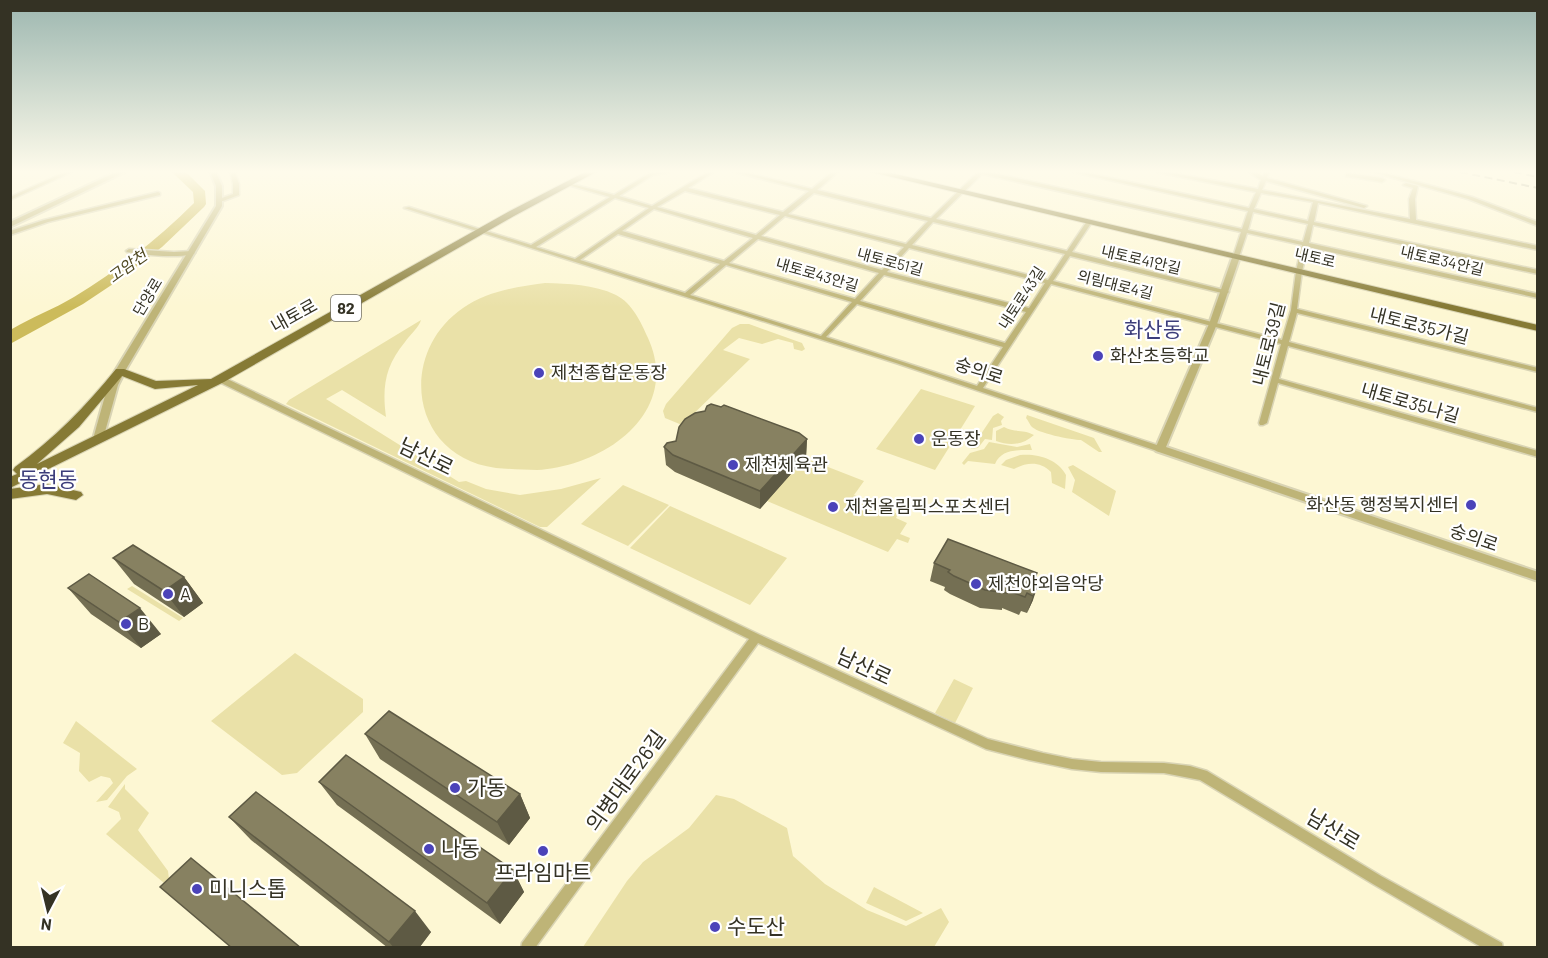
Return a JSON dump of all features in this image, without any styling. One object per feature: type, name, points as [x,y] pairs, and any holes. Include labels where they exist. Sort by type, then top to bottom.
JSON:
[{"type":"main road","name":"내토로","points":[[10,483],[220,379],[509,217]]},
{"type":"main road","name":"내토로","points":[[1066,217],[1538,328]]},
{"type":"main road","points":[[10,477],[45,453],[70,431],[120,370],[155,385],[220,379]]},
{"type":"main road","points":[[10,494],[47,489],[76,495]]},
{"type":"street","points":[[10,233],[64,217]]},
{"type":"street","name":"단양로","points":[[98,439],[113,385],[120,370],[215,217]]},
{"type":"street","name":"숭의로","points":[[436,217],[979,388],[1538,577]]},
{"type":"street","points":[[533,246],[581,217]]},
{"type":"street","points":[[577,261],[640,217]]},
{"type":"street","name":"내토로51길","points":[[684,217],[884,273],[1031,311]]},
{"type":"street","points":[[686,295],[783,217]]},
{"type":"street","name":"의림대로4길","points":[[796,217],[1538,410]]},
{"type":"street","name":"내토로41안길","points":[[914,217],[1226,292]]},
{"type":"street","points":[[822,338],[859,302],[935,217]]},
{"type":"street","name":"내토로34안길","points":[[1179,217],[1538,296]]},
{"type":"street","points":[[1160,448],[1226,292],[1249,217]]},
{"type":"street","points":[[1277,217],[1538,272]]},
{"type":"street","name":"내토로39길","points":[[1263,423],[1294,310],[1299,272],[1313,217]]},
{"type":"street","points":[[1405,217],[1412,218]]},
{"type":"street","points":[[1407,217],[1538,248]]},
{"type":"street","points":[[1518,217],[1538,224]]},
{"type":"street","name":"내토로43길","points":[[979,388],[1089,222]]},
{"type":"street","name":"내토로43안길","points":[[618,232],[1008,346]]},
{"type":"street","points":[[131,251],[192,253]]},
{"type":"street","name":"내토로35가길","points":[[1294,310],[1538,370]]},
{"type":"street","name":"남산로","points":[[220,379],[756,638],[986,744],[1025,754],[1099,767],[1181,768],[1203,775],[1377,880],[1497,948]]},
{"type":"street","name":"내토로35나길","points":[[1275,381],[1538,454]]},
{"type":"street","name":"의병대로26길","points":[[527,948],[756,638]]},
{"type":"shaded area","name":"제천종합운동장","points":[[545,283],[581,285],[599,289],[622,298],[631,308],[648,338],[656,365],[654,390],[645,412],[630,431],[611,446],[587,458],[562,466],[537,470],[506,469],[467,460],[445,445],[430,424],[422,401],[422,376],[428,350],[442,327],[472,302],[502,291]]},
{"type":"shaded area","points":[[421,320],[398,351],[389,368],[384,396],[386,417],[342,390],[326,399],[459,482],[466,481],[486,489],[520,495],[561,489],[601,478],[547,527],[540,527],[286,404],[289,400]]},
{"type":"shaded area","points":[[740,324],[749,324],[802,343],[805,349],[802,351],[794,349],[793,343],[778,339],[762,344],[739,338],[723,350],[750,359],[682,425],[665,418],[663,411],[666,404],[732,328]]},
{"type":"shaded area","name":"운동장","points":[[921,389],[975,406],[935,470],[876,449]]},
{"type":"shaded area","points":[[998,413],[1004,417],[1001,421],[1002,425],[993,428],[992,440],[985,439],[978,448],[971,449],[993,416]]},
{"type":"shaded area","points":[[1027,415],[1094,438],[1102,452],[1081,440],[1054,436],[1034,429],[1026,418]]},
{"type":"shaded area","points":[[1004,427],[1034,435],[1016,444],[996,441],[996,431]]},
{"type":"shaded area","points":[[989,442],[1017,447],[1030,444],[1032,450],[1016,450],[1006,453],[1001,455],[995,464],[968,461],[964,465],[962,463],[970,453],[984,449]]},
{"type":"shaded area","points":[[1020,455],[1040,456],[1058,465],[1066,475],[1065,489],[1052,483],[1051,472],[1038,464],[1024,465],[1014,469],[1001,465],[1006,460]]},
{"type":"shaded area","name":"제천올림픽스포츠센터","points":[[805,458],[864,481],[854,495],[898,514],[896,518],[907,523],[900,534],[910,538],[908,543],[897,539],[888,552],[767,501]]},
{"type":"shaded area","points":[[1073,465],[1116,491],[1109,516],[1072,492],[1075,480],[1068,467]]},
{"type":"shaded area","points":[[623,485],[669,505],[628,546],[581,524]]},
{"type":"shaded area","points":[[670,506],[787,558],[750,605],[630,548]]},
{"type":"shaded area","points":[[132,586],[183,618],[179,621],[127,589]]},
{"type":"shaded area","points":[[295,653],[363,699],[363,712],[297,773],[282,775],[211,721]]},
{"type":"shaded area","points":[[954,679],[973,688],[955,723],[935,713]]},
{"type":"shaded area","points":[[76,721],[137,769],[127,776],[107,800],[96,802],[113,783],[110,778],[101,776],[89,782],[79,771],[80,753],[63,743]]},
{"type":"shaded area","points":[[125,784],[125,789],[149,813],[138,830],[168,871],[169,879],[164,883],[106,834],[121,819],[119,812],[108,807]]},
{"type":"shaded area","points":[[716,795],[734,799],[787,828],[793,856],[825,884],[867,910],[906,926],[941,908],[949,922],[934,947],[583,947],[627,881],[643,862],[689,828]]},
{"type":"shaded area","points":[[874,887],[923,913],[906,921],[866,903]]},
{"type":"building","name":"제천체육관","points":[[711,404],[721,407],[724,405],[799,433],[807,439],[760,491],[673,455],[664,447],[667,443],[676,441],[679,427],[685,419],[695,413],[705,411]]},
{"type":"building","points":[[948,539],[1037,573],[1034,580],[1039,582],[1033,596],[1027,593],[1025,597],[1008,591],[1007,593],[985,590],[954,576],[948,572],[950,570],[934,563]]},
{"type":"building","points":[[133,545],[184,577],[164,591],[113,558]]},
{"type":"building","points":[[89,574],[140,608],[119,622],[68,588]]},
{"type":"building","points":[[389,711],[520,794],[497,822],[365,734]]},
{"type":"building","name":"나동","points":[[346,755],[513,870],[487,903],[319,782]]},
{"type":"building","points":[[256,792],[415,911],[389,942],[229,817]]},
{"type":"building","points":[[191,858],[301,948],[232,948],[160,887]]},
{"type":"waterway","name":"고암천","points":[[10,339],[26,327],[78,301],[111,279],[157,244],[187,217]]},
{"type":"place","name":"화산초등학교","points":[[1098,356]]},
{"type":"place","name":"제천종합운동장","points":[[539,373]]},
{"type":"place","name":"운동장","points":[[919,439]]},
{"type":"place","name":"제천체육관","points":[[733,465]]},
{"type":"place","name":"화산동 행정복지센터","points":[[1471,505]]},
{"type":"place","name":"제천올림픽스포츠센터","points":[[833,507]]},
{"type":"place","name":"제천야외음악당","points":[[976,584]]},
{"type":"place","name":"A","points":[[168,594]]},
{"type":"place","name":"B","points":[[126,624]]},
{"type":"place","name":"가동","points":[[455,788]]},
{"type":"place","name":"나동","points":[[429,849]]},
{"type":"place","name":"프라임마트","points":[[543,851]]},
{"type":"place","name":"미니스톱","points":[[197,889]]},
{"type":"place","name":"수도산","points":[[715,927]]},
{"type":"district","name":"화산동","points":[[1153,330]]},
{"type":"district","name":"동현동","points":[[48,480]]}]
